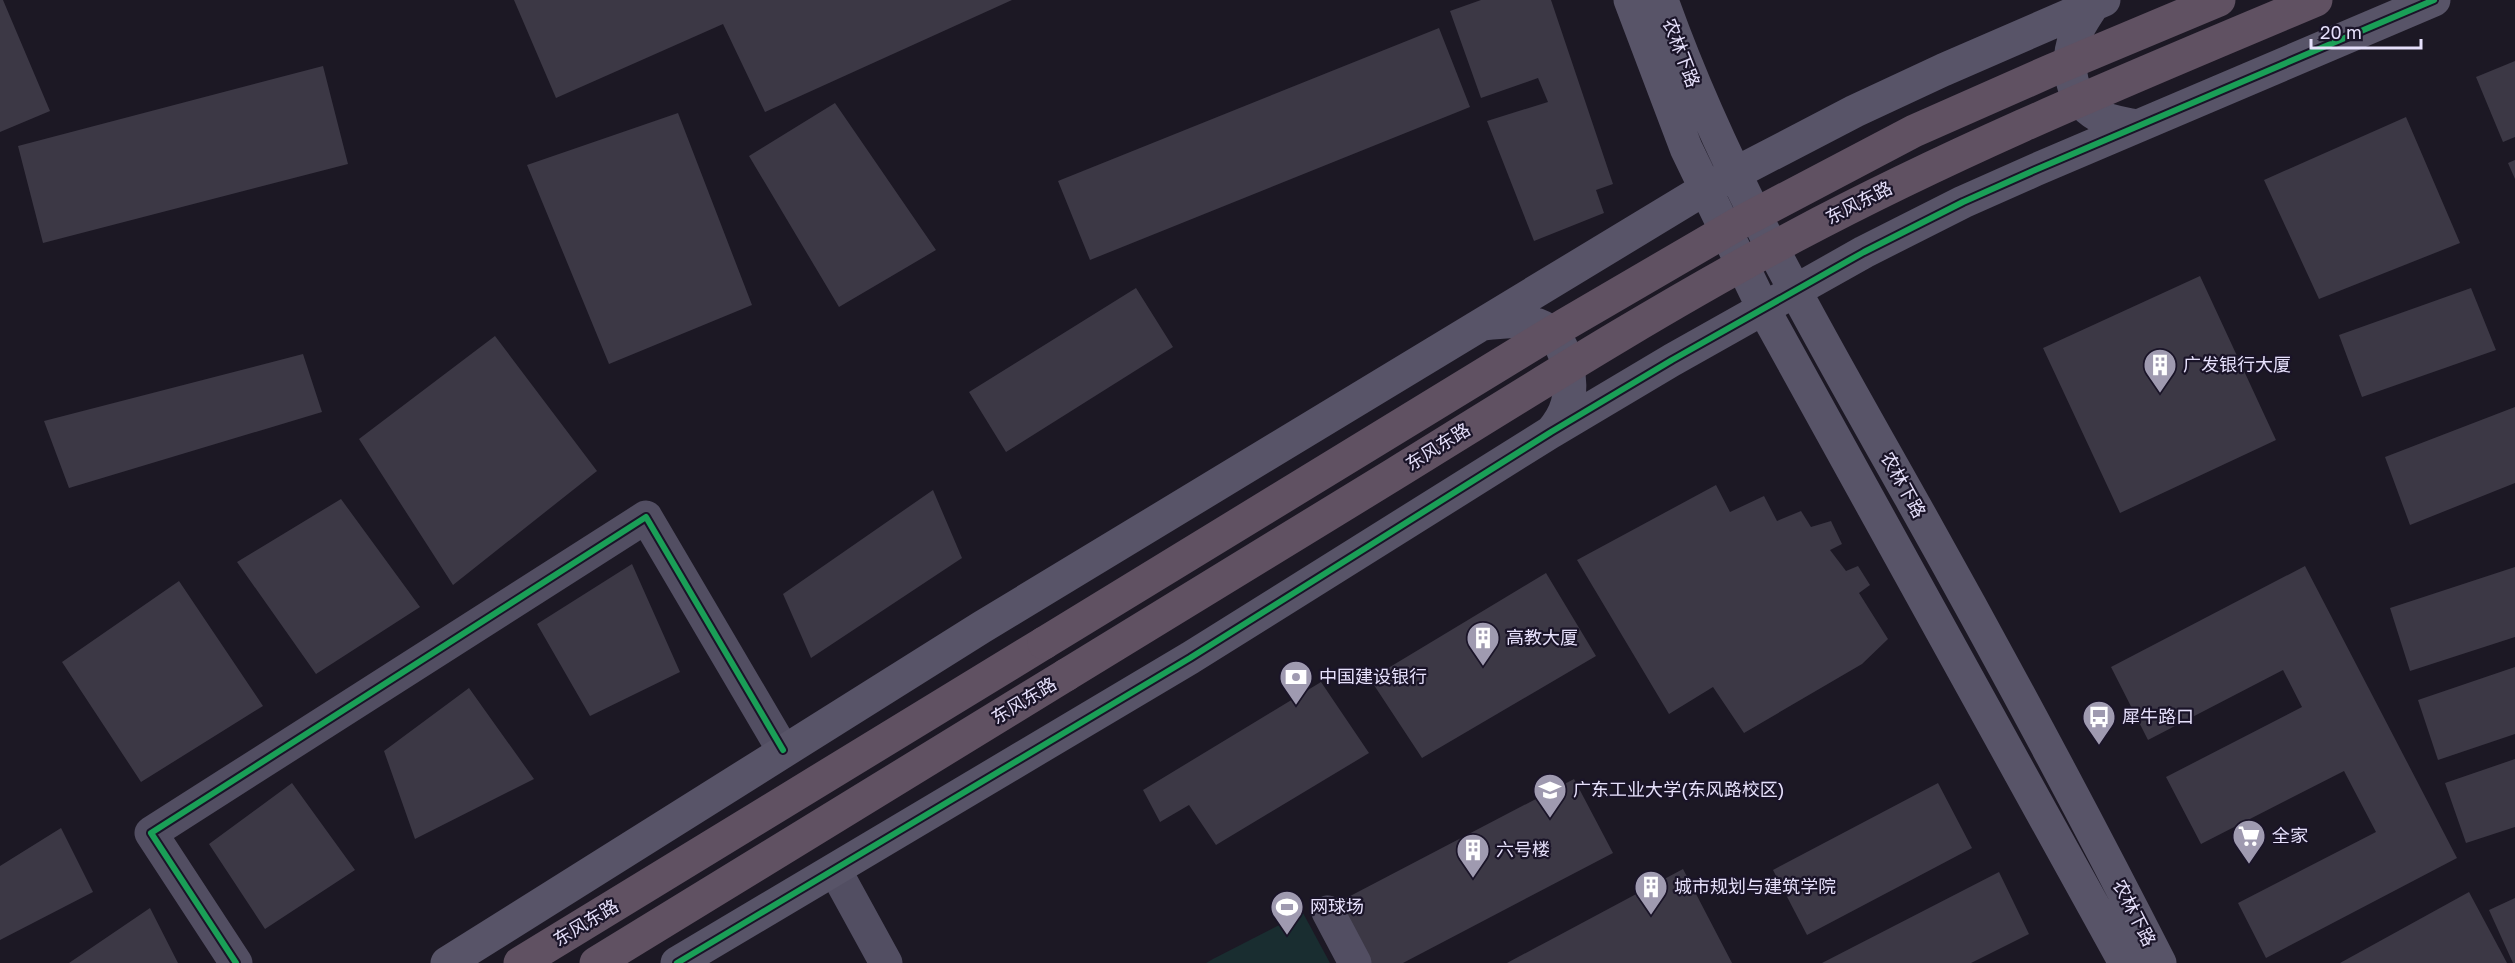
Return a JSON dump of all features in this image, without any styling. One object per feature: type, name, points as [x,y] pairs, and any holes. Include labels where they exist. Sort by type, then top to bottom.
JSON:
[{"type":"highway","name":"东风东路","points":[[520,963],[1576,318],[1741,222],[1914,131],[2219,0]]},
{"type":"highway","name":"东风东路","points":[[596,963],[1702,287],[1893,186],[2025,123],[2316,0]]},
{"type":"street","name":"农林下路","points":[[1630,0],[1686,148],[1763,308],[2125,963]]},
{"type":"street","name":"农林下路","points":[[1662,0],[1697,95],[1794,291],[2015,688],[2160,963]]},
{"type":"street","points":[[677,963],[1190,658],[1551,432],[1863,252],[1963,202],[2434,0]]},
{"type":"street","points":[[447,963],[783,750],[1734,172],[1943,70],[2098,2]]},
{"type":"street","points":[[2098,2],[2074,38],[2069,68],[2072,82],[2077,95],[2098,116],[2137,126]]},
{"type":"street","points":[[1480,325],[1510,322],[1537,325],[1549,331],[1559,343],[1565,358],[1570,389],[1568,403],[1560,421],[1551,432]]},
{"type":"street","points":[[236,963],[151,833],[646,517],[783,750]]},
{"type":"street","points":[[835,870],[886,963]]},
{"type":"street","points":[[1328,912],[1355,963]]},
{"type":"green space","name":"网球场","points":[[1303,913],[1330,963],[1206,963],[1213,959]]},
{"type":"building","points":[[0,0],[3,0],[50,111],[0,132]]},
{"type":"building","points":[[514,0],[1012,0],[765,112],[723,24],[556,98]]},
{"type":"building","points":[[1481,0],[1551,0],[1613,184],[1596,190],[1604,213],[1534,241],[1487,121],[1548,102],[1538,78],[1481,98],[1450,11]]},
{"type":"building","points":[[1439,28],[1470,107],[1090,260],[1058,181]]},
{"type":"building","points":[[2515,61],[2515,137],[2503,142],[2476,77]]},
{"type":"building","points":[[323,66],[348,164],[43,243],[18,146]]},
{"type":"building","points":[[835,103],[936,250],[839,307],[749,156]]},
{"type":"building","points":[[678,113],[752,305],[609,364],[527,165]]},
{"type":"building","points":[[2406,117],[2460,243],[2319,299],[2264,180]]},
{"type":"building","points":[[2515,160],[2515,179],[2508,163]]},
{"type":"building","name":"广发银行大厦","points":[[2200,276],[2276,440],[2120,513],[2043,348]]},
{"type":"building","points":[[1136,288],[1173,347],[1006,452],[969,392]]},
{"type":"building","points":[[2471,288],[2496,350],[2362,397],[2339,335]]},
{"type":"building","points":[[495,336],[597,471],[453,585],[359,439]]},
{"type":"building","points":[[303,354],[322,412],[69,488],[44,421]]},
{"type":"building","points":[[2515,407],[2515,483],[2410,525],[2385,457]]},
{"type":"building","points":[[1716,485],[1730,512],[1764,496],[1777,521],[1801,511],[1811,527],[1831,521],[1842,544],[1830,550],[1846,571],[1858,566],[1870,585],[1859,593],[1888,639],[1862,664],[1744,733],[1713,687],[1669,714],[1577,560]]},
{"type":"building","points":[[933,490],[962,558],[811,658],[783,594]]},
{"type":"building","points":[[341,499],[420,607],[316,674],[237,562]]},
{"type":"building","points":[[632,564],[680,672],[590,716],[537,624]]},
{"type":"building","points":[[2305,566],[2457,858],[2266,958],[2238,903],[2376,832],[2344,771],[2201,844],[2166,777],[2302,707],[2283,670],[2148,740],[2111,667]]},
{"type":"building","points":[[2515,567],[2515,637],[2410,671],[2390,608]]},
{"type":"building","name":"高教大厦","points":[[1546,573],[1596,656],[1422,758],[1370,679]]},
{"type":"building","points":[[179,581],[263,706],[141,782],[62,662]]},
{"type":"building","points":[[2515,667],[2515,734],[2438,760],[2418,700]]},
{"type":"building","points":[[1321,682],[1369,753],[1216,845],[1189,805],[1160,822],[1143,790]]},
{"type":"building","points":[[469,688],[534,779],[415,839],[384,751]]},
{"type":"building","points":[[2515,759],[2515,827],[2466,843],[2445,783]]},
{"type":"building","name":"六号楼","points":[[1574,779],[1613,853],[1403,963],[1365,963],[1333,905]]},
{"type":"building","points":[[292,783],[355,870],[265,929],[209,844]]},
{"type":"building","points":[[1938,783],[1972,848],[1807,935],[1773,870]]},
{"type":"building","points":[[61,828],[93,892],[0,940],[0,866]]},
{"type":"building","name":"城市规划与建筑学院","points":[[1683,869],[1732,963],[1507,963]]},
{"type":"building","points":[[1999,872],[2029,934],[1971,963],[1822,963]]},
{"type":"building","points":[[2469,892],[2507,963],[2340,963]]},
{"type":"building","points":[[2515,898],[2515,963],[2513,963],[2489,910]]},
{"type":"building","points":[[150,908],[178,963],[69,963]]},
{"type":"cycle path","points":[[677,963],[1190,658],[1551,432],[1672,360],[1864,252],[1963,202],[2035,170],[2434,0]]},
{"type":"cycle path","points":[[236,963],[151,833],[646,517],[783,750]]},
{"type":"place","name":"广发银行大厦","points":[[2160,394]]},
{"type":"place","name":"高教大厦","points":[[1483,667]]},
{"type":"place","name":"中国建设银行","points":[[1296,706]]},
{"type":"place","name":"犀牛路口","points":[[2099,746]]},
{"type":"place","name":"广东工业大学(东风路校区)","points":[[1550,819]]},
{"type":"place","name":"全家","points":[[2249,865]]},
{"type":"place","name":"六号楼","points":[[1473,879]]},
{"type":"place","name":"城市规划与建筑学院","points":[[1651,916]]},
{"type":"place","name":"网球场","points":[[1287,936]]}]
